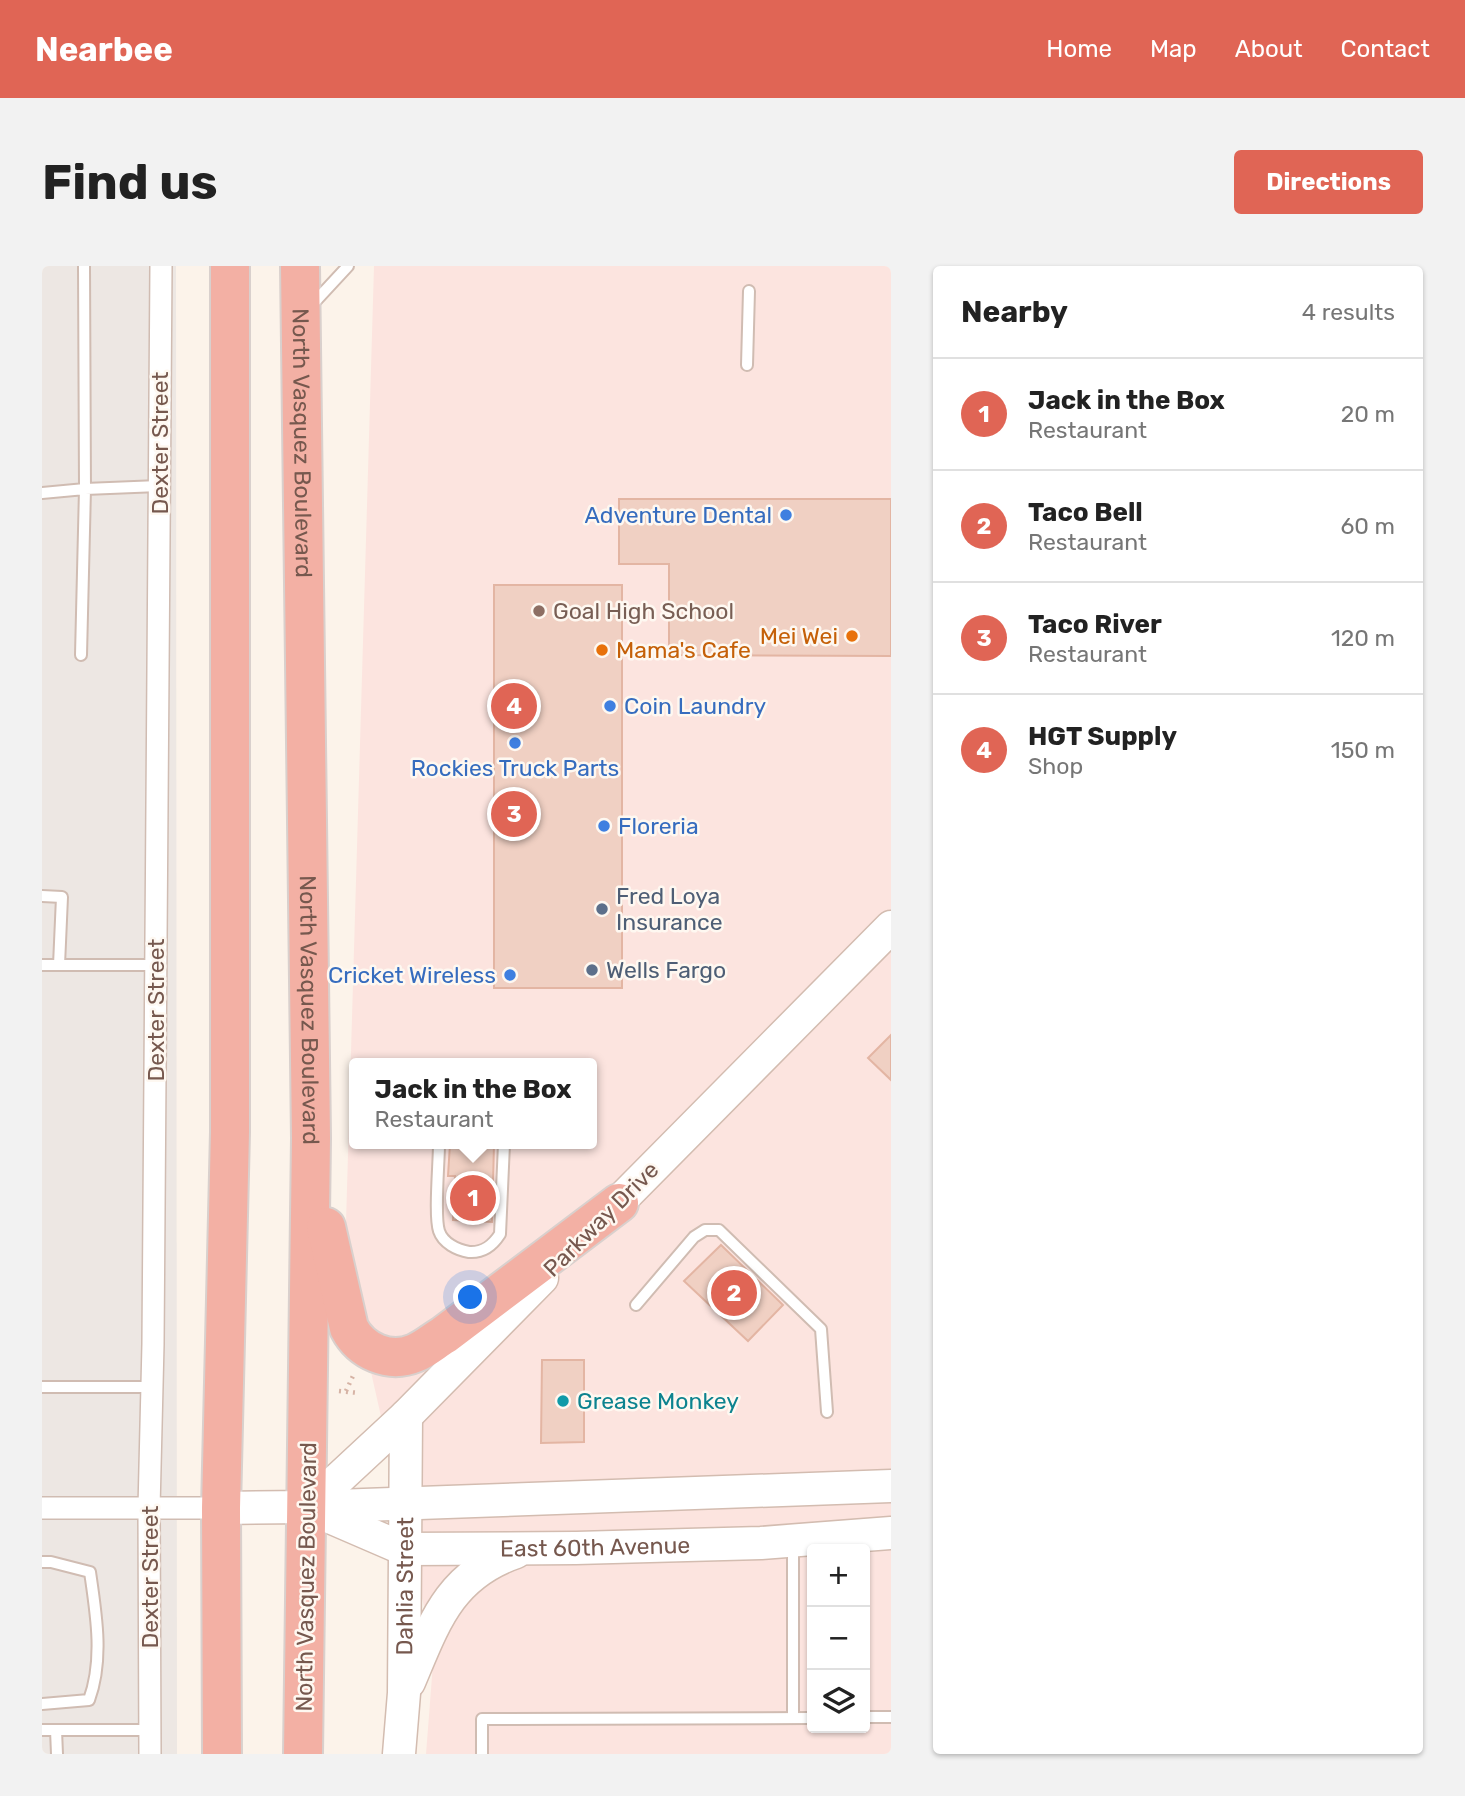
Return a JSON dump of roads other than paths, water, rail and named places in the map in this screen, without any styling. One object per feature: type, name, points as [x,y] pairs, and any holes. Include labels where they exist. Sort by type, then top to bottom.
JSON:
[{"type":"highway","points":[[222,1754],[221,1508],[230,1132],[230,266]]},
{"type":"highway","name":"North Vasquez Boulevard","points":[[300,266],[311,1138],[303,1754]]},
{"type":"highway","points":[[311,1138],[332,1257],[349,1328],[355,1340],[362,1346],[387,1356],[415,1353],[444,1335],[619,1203]]},
{"type":"street","name":"Dexter Street","points":[[150,1754],[149,1508],[161,266]]},
{"type":"street","name":"Parkway Drive","points":[[308,1507],[406,1416],[884,939]]},
{"type":"street","name":"Dahlia Street","points":[[399,1754],[404,1693],[406,1416]]},
{"type":"street","name":"East 60th Avenue","points":[[42,1508],[308,1507],[891,1486]]},
{"type":"street","name":"East 60th Avenue","points":[[308,1507],[404,1549],[761,1543],[891,1533]]},
{"type":"street","points":[[404,1693],[434,1623],[456,1590],[486,1565],[527,1548]]},
{"type":"lane","points":[[81,656],[85,489],[84,266]]},
{"type":"lane","points":[[301,316],[348,266]]},
{"type":"lane","points":[[747,365],[749,291]]},
{"type":"lane","points":[[42,493],[159,486]]},
{"type":"lane","points":[[42,896],[62,897],[59,965]]},
{"type":"lane","points":[[42,965],[156,965]]},
{"type":"lane","points":[[439,1149],[438,1230],[449,1244],[477,1252],[493,1244],[500,1234],[504,1149]]},
{"type":"lane","points":[[636,1305],[694,1237],[705,1230],[719,1230],[821,1329],[827,1412]]},
{"type":"lane","points":[[42,1387],[152,1387]]},
{"type":"lane","points":[[793,1540],[793,1718]]},
{"type":"lane","points":[[42,1562],[90,1572],[97,1630],[96,1680],[89,1700],[42,1704]]},
{"type":"lane","points":[[482,1754],[482,1719],[807,1717]]},
{"type":"lane","points":[[870,1717],[891,1717]]},
{"type":"lane","points":[[42,1730],[150,1730]]},
{"type":"lane","points":[[56,1730],[57,1754]]},
{"type":"place","name":"Adventure Dental","points":[[786,515]]},
{"type":"place","name":"Goal High School","points":[[539,611]]},
{"type":"place","name":"Mei Wei","points":[[852,636]]},
{"type":"place","name":"Mama's Cafe","points":[[602,650]]},
{"type":"place","name":"HGT Supply","points":[[514,706]]},
{"type":"place","name":"Coin Laundry","points":[[610,706]]},
{"type":"place","name":"Rockies Truck Parts","points":[[515,743]]},
{"type":"place","name":"Taco River","points":[[514,814]]},
{"type":"place","name":"Floreria","points":[[604,826]]},
{"type":"place","name":"Fred Loya Insurance","points":[[602,909]]},
{"type":"place","name":"Wells Fargo","points":[[592,970]]},
{"type":"place","name":"Cricket Wireless","points":[[510,975]]},
{"type":"place","name":"Jack in the Box","points":[[473,1198]]},
{"type":"place","name":"Taco Bell","points":[[734,1293]]},
{"type":"place","name":"Grease Monkey","points":[[563,1401]]}]
